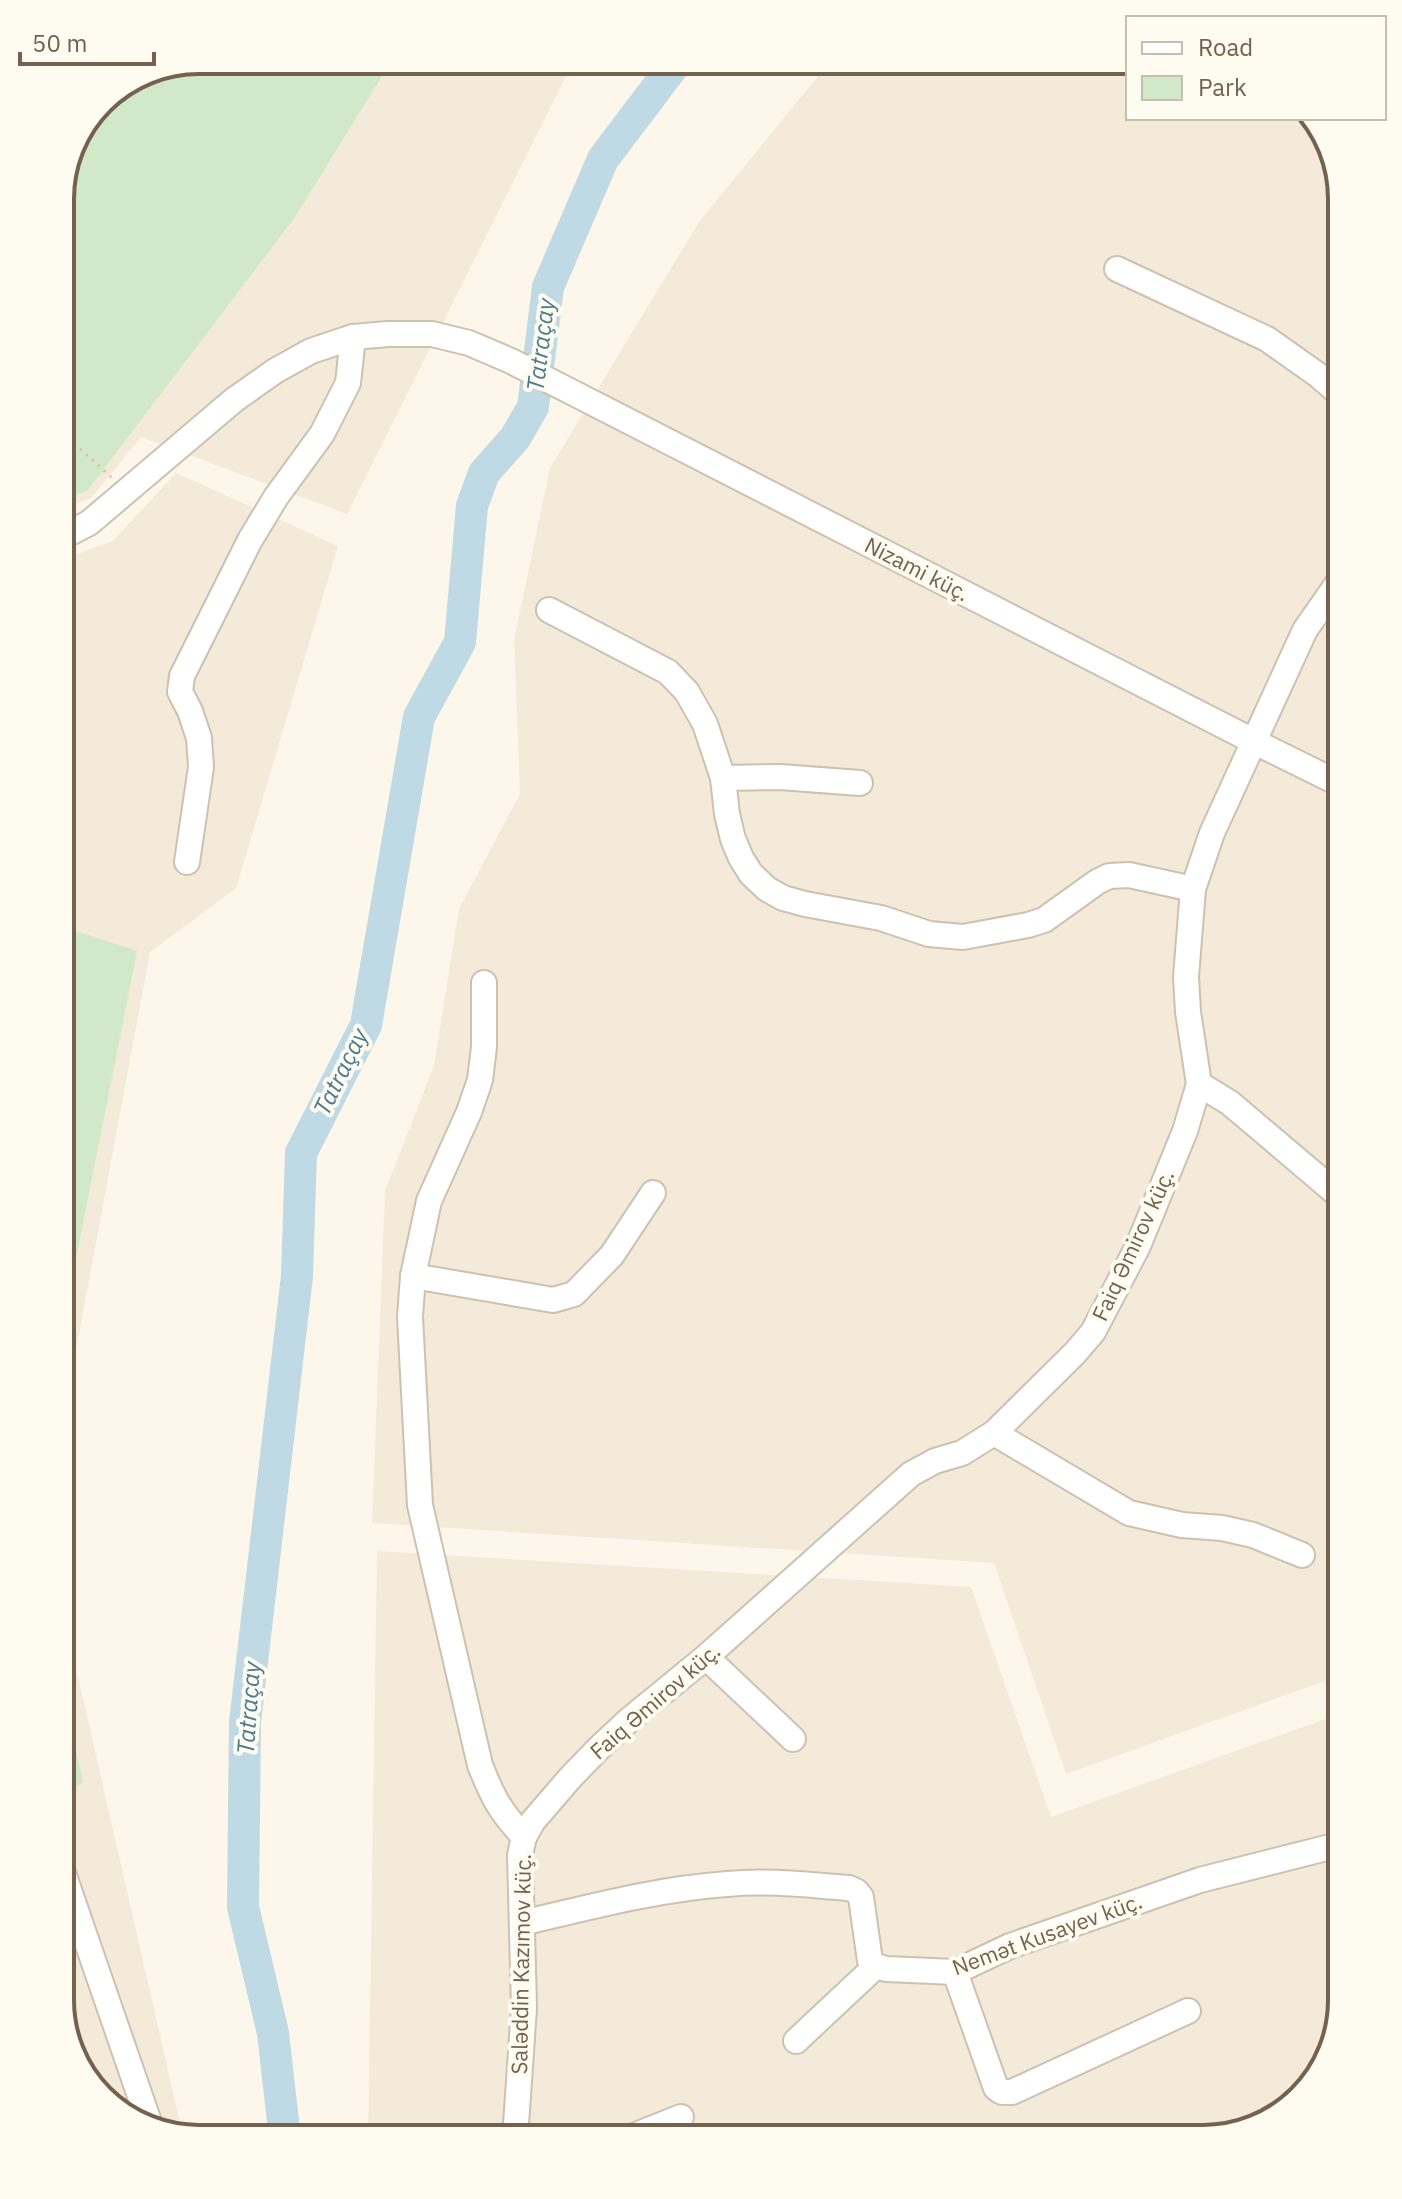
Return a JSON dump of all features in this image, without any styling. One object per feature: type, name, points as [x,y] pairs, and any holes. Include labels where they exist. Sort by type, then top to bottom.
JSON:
[{"type":"street","points":[[1117,269],[1267,339],[1328,384]]},
{"type":"street","name":"Nizami küç.","points":[[74,531],[89,523],[234,400],[264,378],[311,351],[353,337],[432,334],[469,343],[511,361],[1328,778]]},
{"type":"street","points":[[187,862],[201,767],[199,738],[180,692],[182,676],[250,540],[276,497],[322,434],[348,383],[353,337]]},
{"type":"street","name":"Faiq Əmirov küç.","points":[[524,1837],[542,1810],[570,1778],[629,1720],[706,1657],[911,1474],[935,1461],[962,1453],[994,1433],[1093,1332],[1138,1246],[1185,1131],[1199,1084],[1186,977],[1193,889],[1212,833],[1305,630],[1328,597]]},
{"type":"street","points":[[549,610],[668,672],[687,692],[705,724],[723,778],[733,839],[751,874],[783,898],[881,918],[929,934],[963,937],[1044,920],[1109,876],[1129,875],[1193,889]]},
{"type":"street","points":[[723,778],[780,777],[860,783]]},
{"type":"street","points":[[484,983],[484,1047],[480,1080],[429,1201],[413,1276],[410,1317],[420,1505],[480,1765],[502,1813],[524,1837]]},
{"type":"street","points":[[1199,1084],[1230,1103],[1328,1186]]},
{"type":"street","points":[[413,1276],[553,1300],[574,1294],[612,1255],[653,1193]]},
{"type":"street","points":[[994,1433],[1129,1513],[1182,1525],[1222,1528],[1253,1535],[1302,1555]]},
{"type":"street","points":[[706,1657],[793,1739]]},
{"type":"street","name":"Saləddin Kazımov küç.","points":[[516,2125],[524,2008],[520,1855],[524,1837]]},
{"type":"street","name":"Nemət Kusayev küç.","points":[[876,1966],[955,1972],[1010,1946],[1200,1880],[1328,1848]]},
{"type":"street","points":[[522,1923],[625,1899],[726,1884],[772,1882],[856,1891],[861,1897],[870,1961],[876,1966],[796,2041]]},
{"type":"street","points":[[74,1905],[146,2113]]},
{"type":"street","points":[[955,1972],[996,2088],[1002,2092],[1012,2092],[1188,2011]]},
{"type":"street","points":[[669,2125],[681,2117]]},
{"type":"path","points":[[74,444],[126,492]]},
{"type":"shaded area","points":[[199,74],[567,74],[347,514],[141,437],[91,498],[74,505],[74,191],[78,167],[87,144],[100,123],[117,105],[159,81]]},
{"type":"shaded area","points":[[820,74],[1126,74],[1126,120],[1299,120],[1315,144],[1324,167],[1328,199],[1328,1680],[1066,1774],[994,1563],[372,1523],[385,1191],[434,1066],[459,909],[520,794],[514,640],[550,468],[699,222]]},
{"type":"shaded area","points":[[176,473],[338,546],[236,888],[150,952],[74,1361],[74,555],[113,541]]},
{"type":"shaded area","points":[[377,1551],[971,1587],[1051,1817],[1328,1718],[1327,2016],[1324,2032],[1307,2069],[1285,2094],[1258,2112],[1227,2123],[1203,2125],[368,2125]]},
{"type":"shaded area","points":[[74,1659],[180,2124],[144,2112],[117,2094],[95,2069],[78,2032],[74,2000]]},
{"type":"green space","points":[[384,74],[295,217],[87,491],[74,496],[74,191],[78,167],[100,123],[117,105],[137,91],[175,76]]},
{"type":"green space","points":[[74,931],[137,951],[74,1268]]},
{"type":"green space","points":[[74,1743],[83,1782],[74,1789]]},
{"type":"waterway","name":"Tatraçay","points":[[283,2125],[273,2033],[243,1907],[245,1722],[297,1276],[301,1153],[366,1025],[419,717],[460,642],[472,506],[484,473],[515,438],[533,407],[548,287],[603,159],[667,74]]}]
